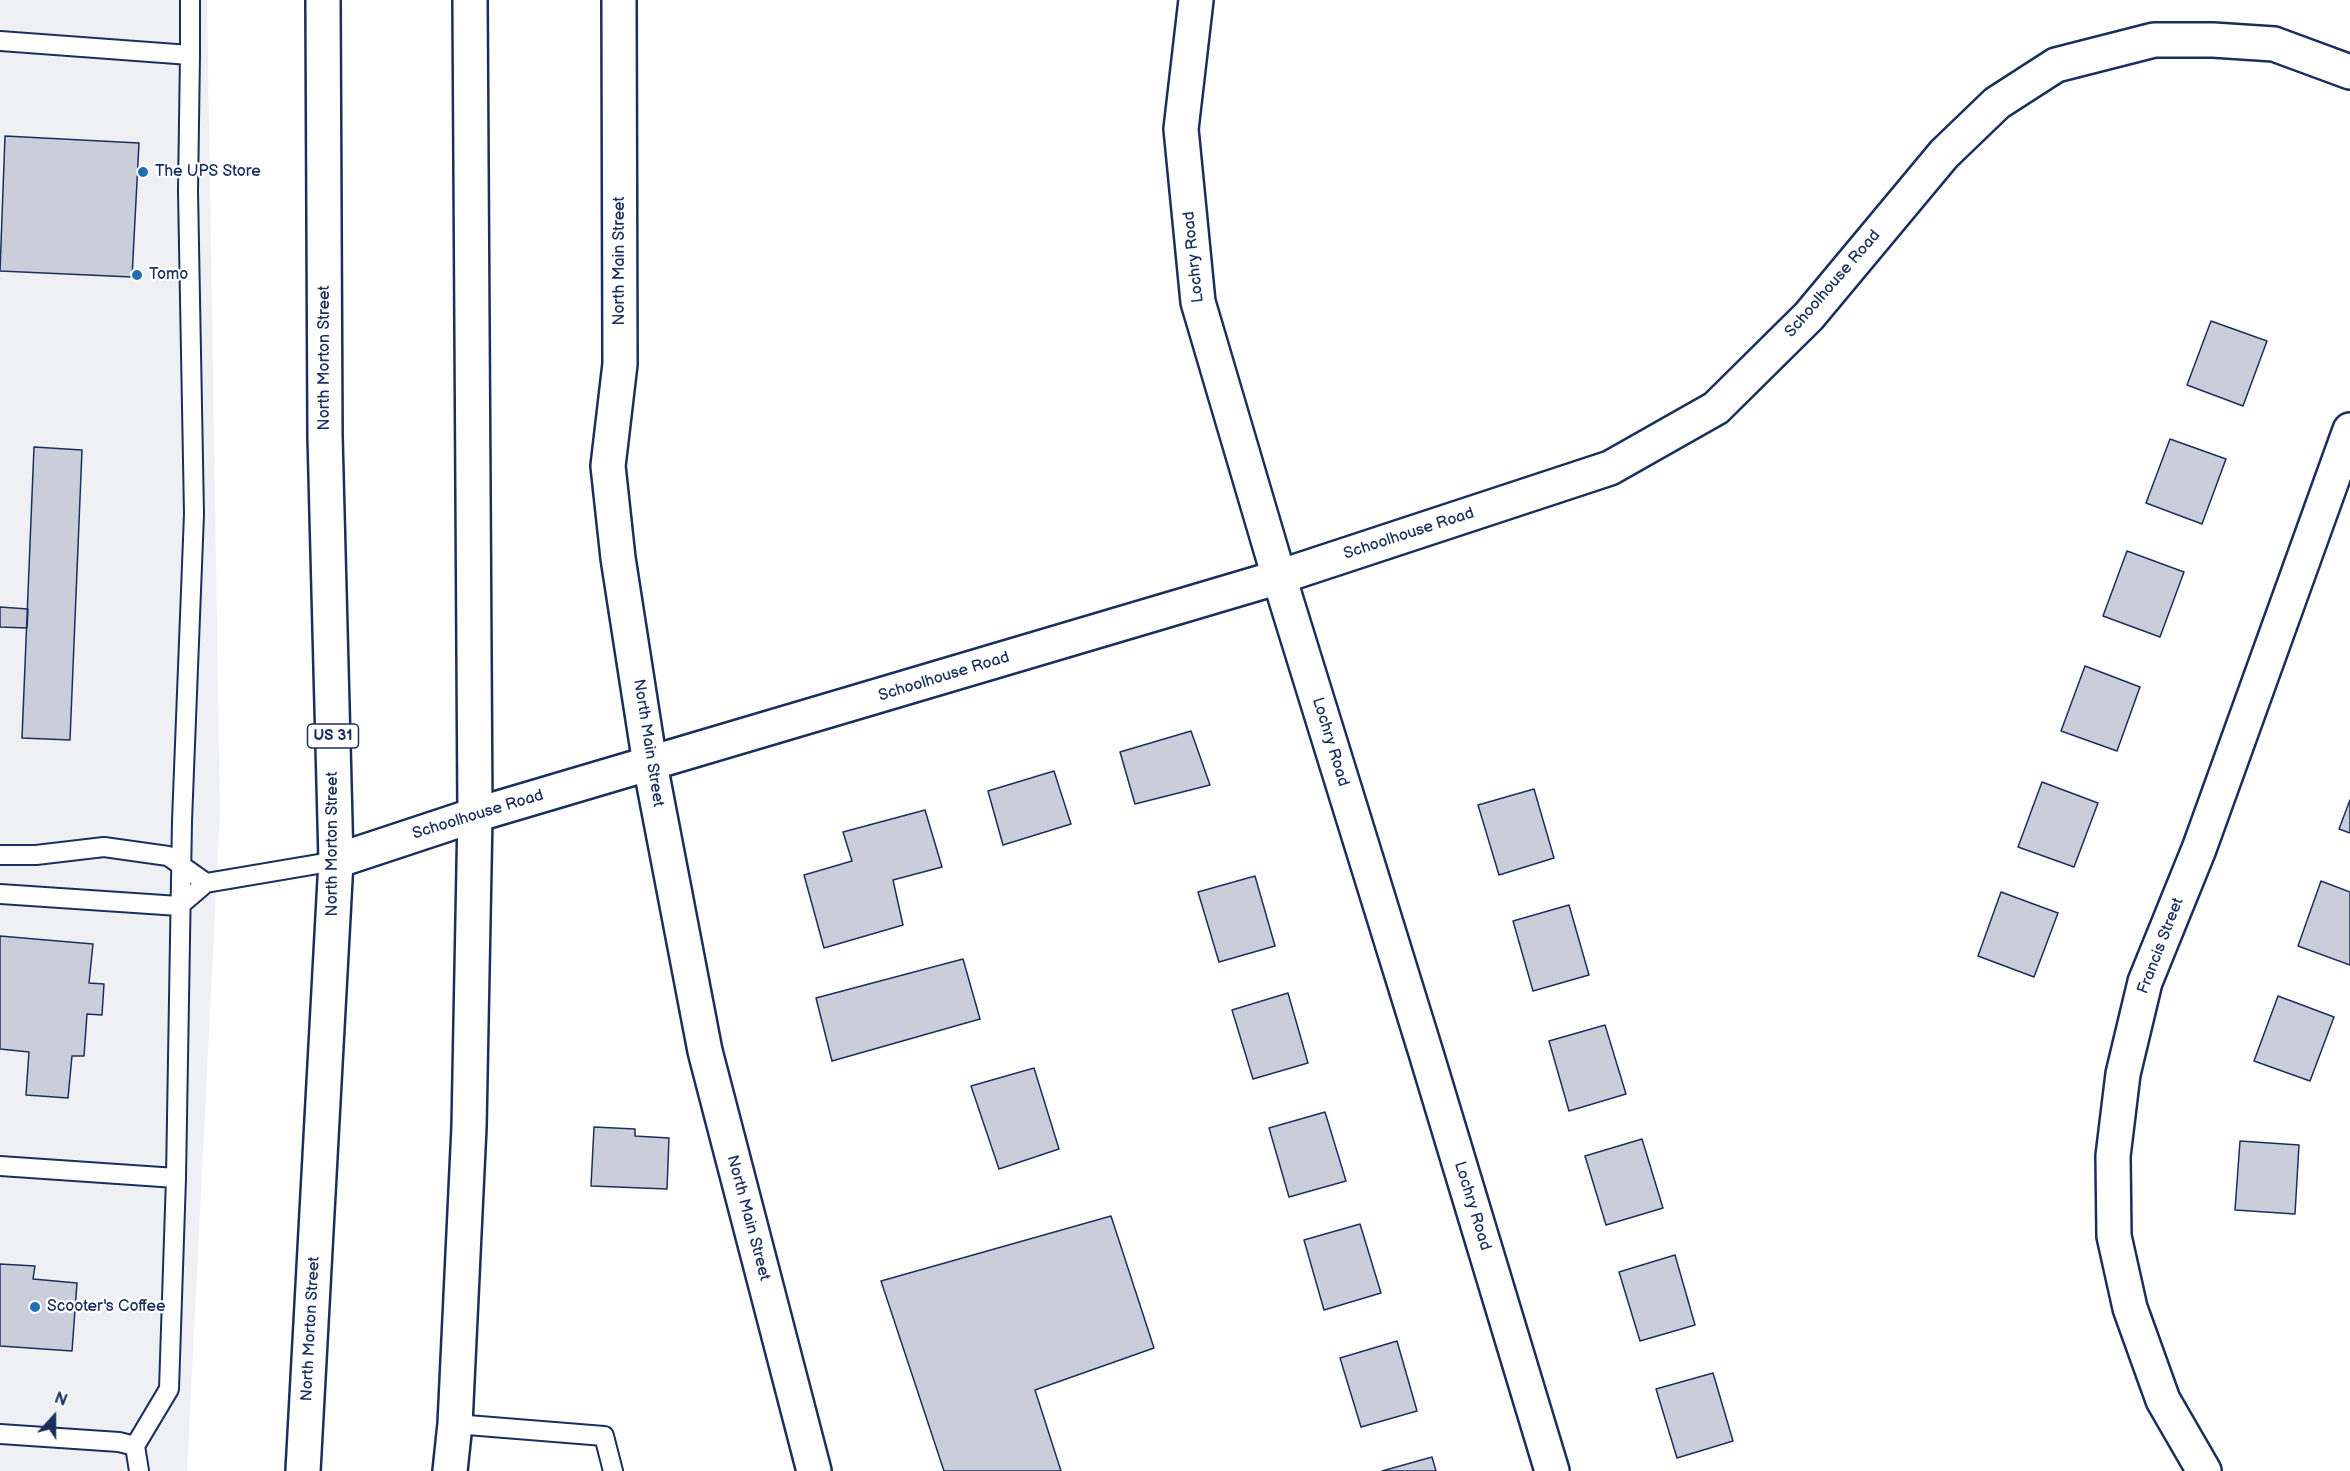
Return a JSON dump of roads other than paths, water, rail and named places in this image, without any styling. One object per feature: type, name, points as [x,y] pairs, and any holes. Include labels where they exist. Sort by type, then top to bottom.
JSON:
[{"type":"street","name":"North Morton Street","points":[[303,1471],[336,861],[325,436],[323,0]]},
{"type":"street","points":[[450,1471],[455,1424],[469,1127],[475,815],[470,0]]},
{"type":"street","name":"North Main Street","points":[[619,0],[620,364],[608,466],[618,558],[650,764],[705,1051],[814,1471]]},
{"type":"street","name":"Lochry Road","points":[[1196,0],[1181,129],[1198,302],[1279,577],[1552,1471]]},
{"type":"street","name":"Schoolhouse Road","points":[[336,861],[475,815],[1279,577],[1610,468],[1716,408],[1809,316],[1944,154],[1997,103],[2056,65],[2154,40],[2213,40],[2274,44],[2350,72]]},
{"type":"street","name":"Francis Street","points":[[2204,1471],[2163,1400],[2130,1308],[2114,1236],[2113,1156],[2123,1074],[2145,982],[2199,849],[2350,430]]},
{"type":"lane","points":[[139,1471],[135,1446],[169,1389],[176,1178],[181,865],[194,514],[188,191],[190,0]]},
{"type":"lane","points":[[0,41],[190,55]]},
{"type":"lane","points":[[0,855],[36,855],[104,847],[168,856],[206,883]]},
{"type":"lane","points":[[0,894],[180,906],[206,883],[336,861]]},
{"type":"lane","points":[[0,1166],[176,1178]]},
{"type":"lane","points":[[455,1424],[604,1436],[613,1471]]},
{"type":"lane","points":[[0,1434],[119,1442],[135,1446]]},
{"type":"place","name":"The UPS Store","points":[[143,172]]},
{"type":"place","name":"Tomo","points":[[137,275]]},
{"type":"place","name":"Scooter's Coffee","points":[[35,1307]]}]
